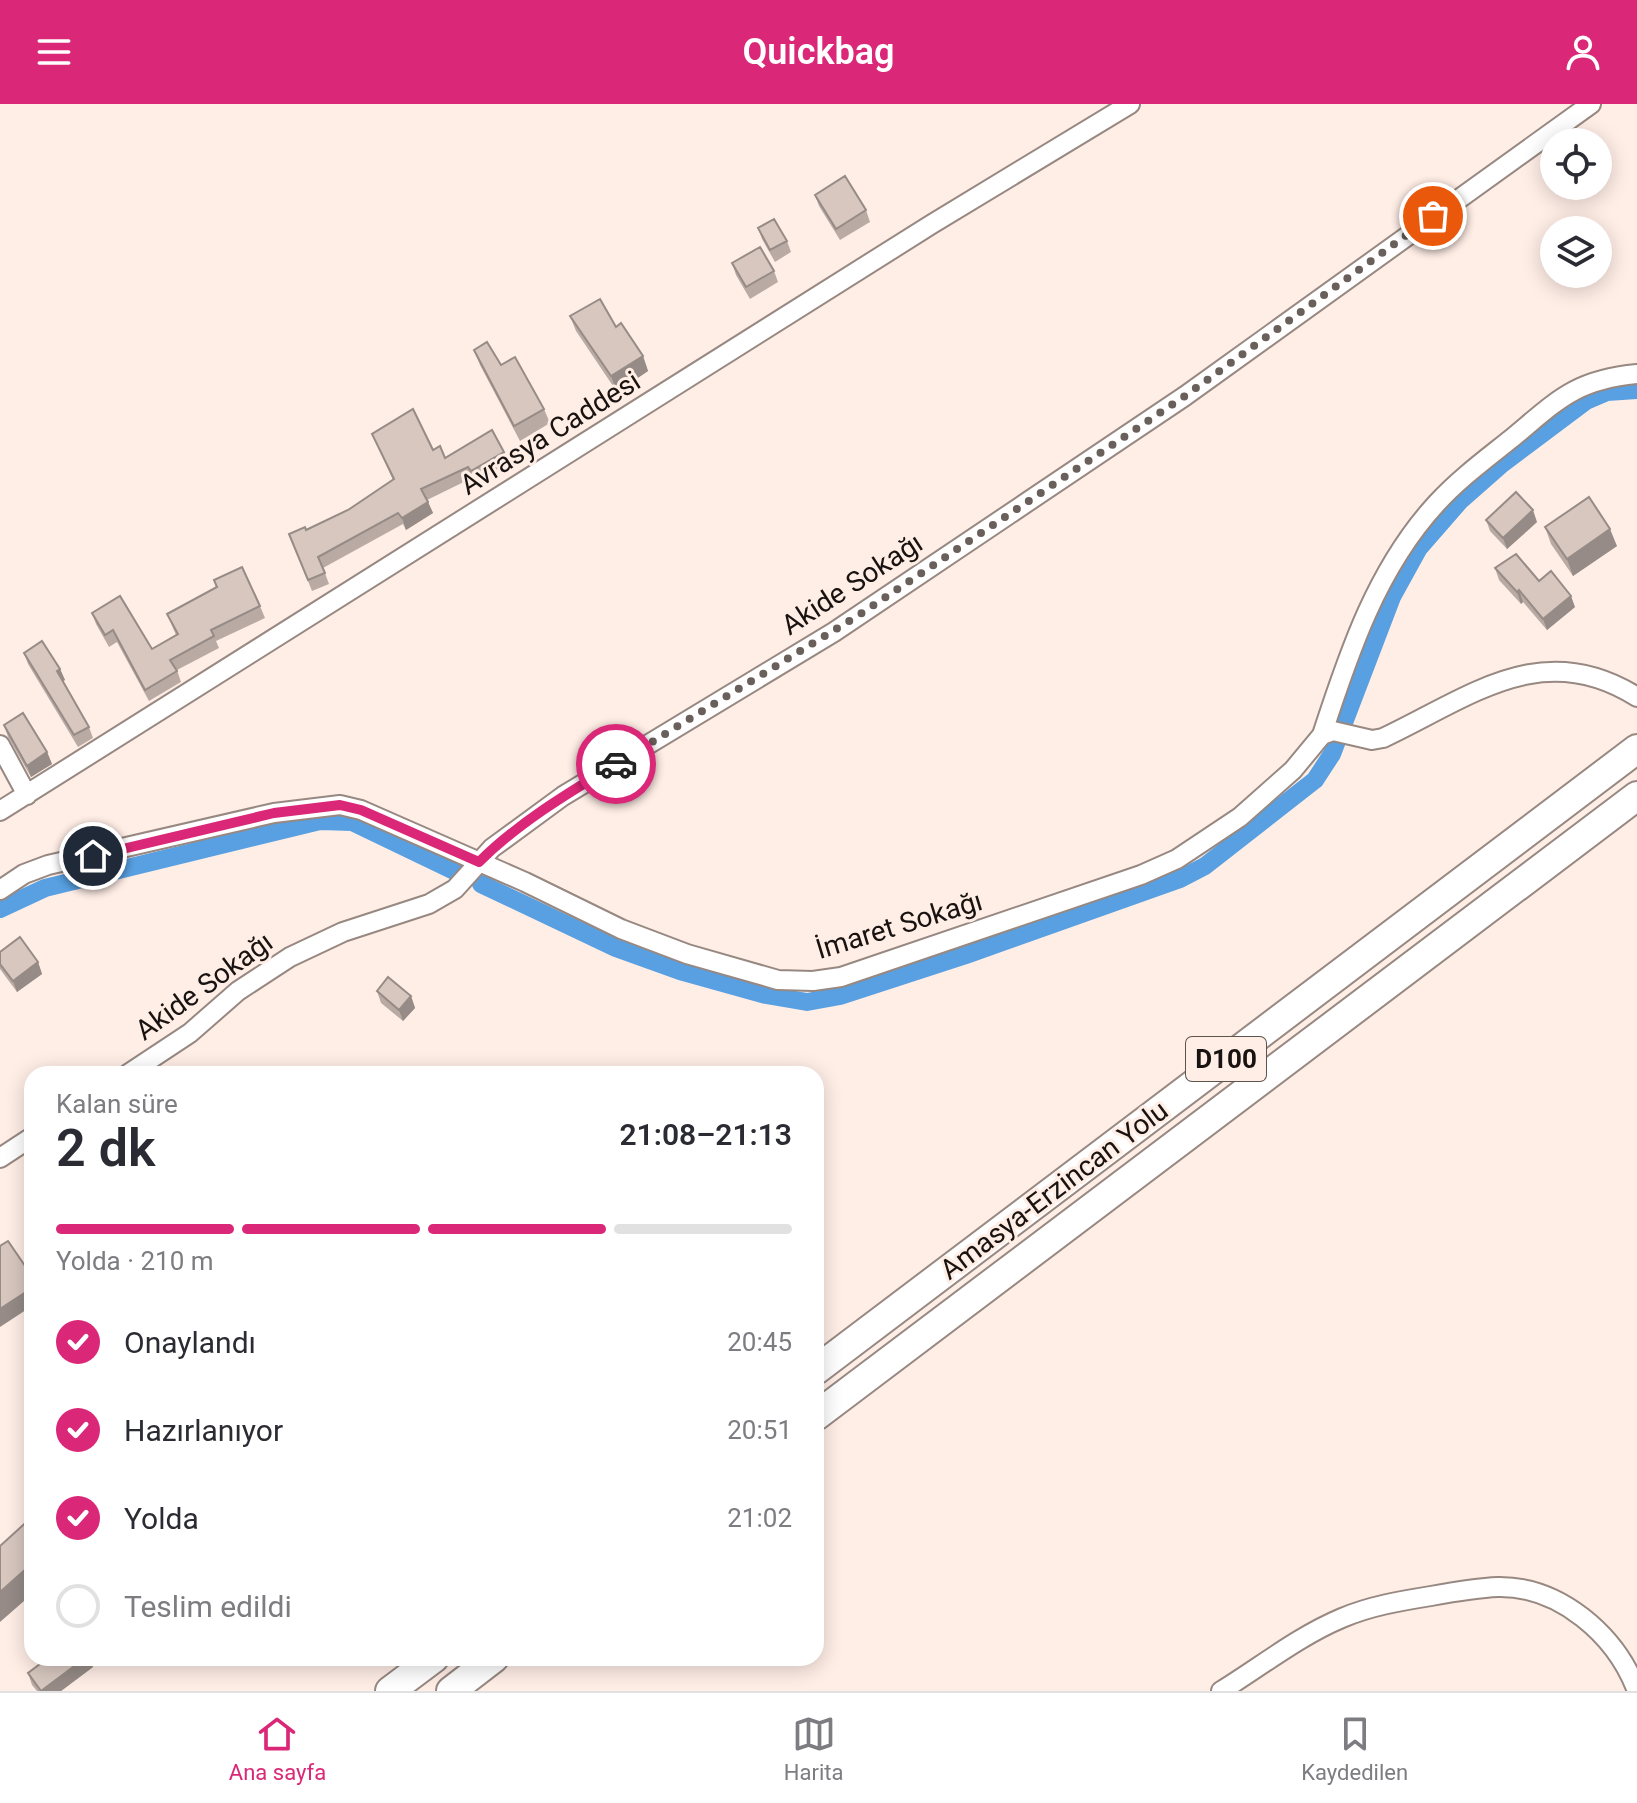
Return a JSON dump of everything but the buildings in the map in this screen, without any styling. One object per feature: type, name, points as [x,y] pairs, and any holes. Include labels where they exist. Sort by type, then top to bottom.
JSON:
[{"type":"highway","name":"Amasya-Erzincan Yolu","points":[[824,1364],[1637,749]]},
{"type":"highway","name":"Amasya-Erzincan Yolu","points":[[824,1410],[1637,796]]},
{"type":"highway","points":[[390,1691],[423,1666]]},
{"type":"highway","points":[[451,1691],[484,1666]]},
{"type":"street","name":"Avrasya Caddesi","points":[[0,811],[919,232],[1130,104]]},
{"type":"street","name":"Akide Sokağı","points":[[140,1066],[190,1033],[264,972],[343,932],[429,904],[464,882],[492,848],[563,796],[834,632],[1185,396],[1591,104]]},
{"type":"street","points":[[1637,374],[1585,383],[1563,396],[1438,503],[1407,541],[1381,582],[1347,659],[1328,733],[1372,740],[1383,738],[1487,686],[1517,676],[1548,671],[1575,671],[1600,678],[1637,697]]},
{"type":"street","name":"İmaret Sokağı","points":[[0,890],[24,874],[48,865],[315,806],[340,805],[361,810],[621,929],[687,954],[778,980],[813,981],[841,977],[1028,915],[1177,859],[1209,841],[1270,792],[1328,733]]},
{"type":"street","points":[[0,745],[27,795]]},
{"type":"street","points":[[0,1158],[24,1142]]},
{"type":"street","points":[[1221,1691],[1339,1619],[1392,1602],[1500,1587],[1523,1590],[1577,1612],[1609,1641],[1630,1672],[1637,1691]]},
{"type":"waterway","points":[[481,884],[616,948],[680,971],[766,995],[807,1002],[840,996],[966,955],[1180,879],[1205,866],[1315,780],[1332,754],[1392,597],[1419,548],[1460,501],[1502,464],[1586,401],[1607,392],[1637,390]]},
{"type":"waterway","points":[[0,909],[45,888],[320,821],[352,822],[454,871]]},
{"type":"way so far","points":[[616,764],[834,632],[1185,396],[1433,216]]},
{"type":"route","points":[[93,856],[274,813],[340,805],[361,810],[479,862],[492,848],[563,796],[616,764]]}]
